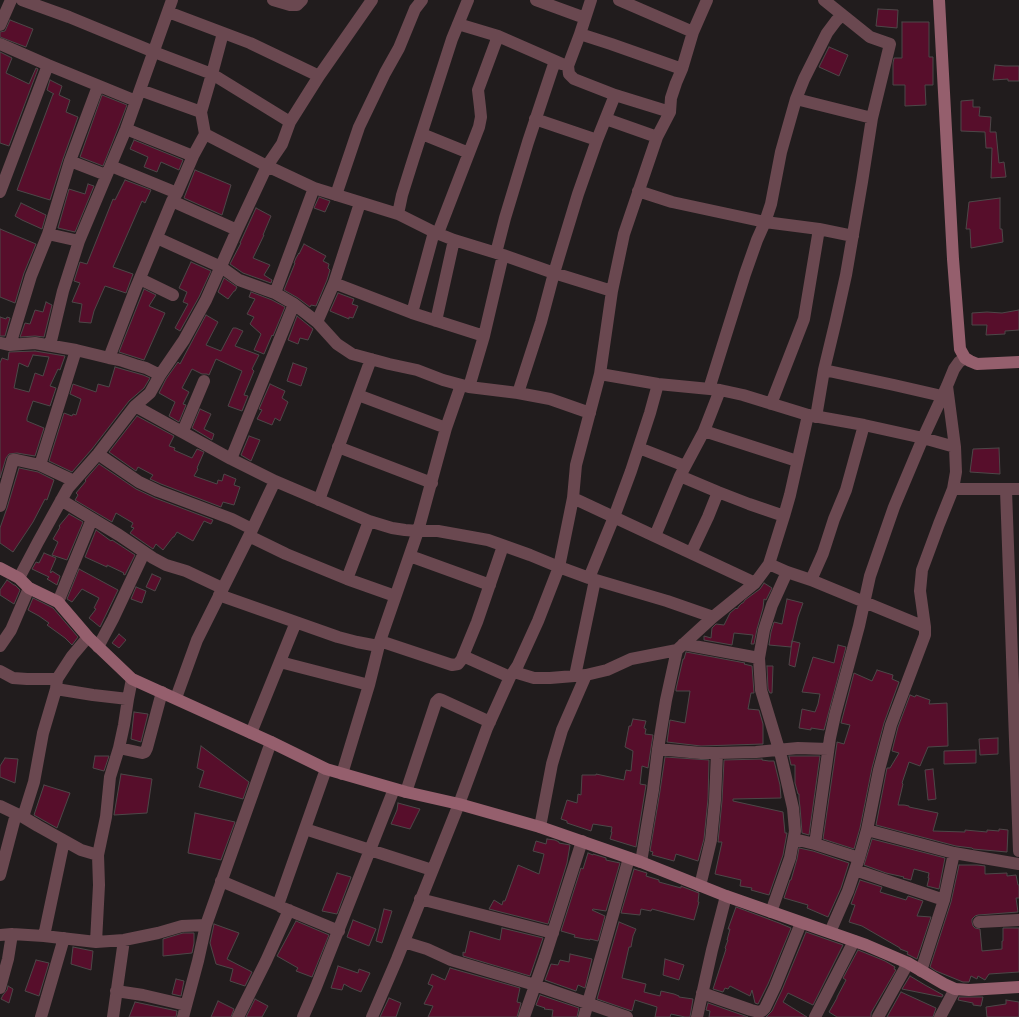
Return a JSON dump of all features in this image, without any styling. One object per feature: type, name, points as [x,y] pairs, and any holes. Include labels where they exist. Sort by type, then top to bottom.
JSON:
[{"type":"street","points":[[0,25],[11,0]]},
{"type":"street","points":[[22,0],[69,17],[212,74],[290,122]]},
{"type":"street","points":[[273,0],[290,5],[297,5],[302,0]]},
{"type":"street","points":[[20,578],[68,488],[98,454],[135,406],[150,393],[160,375],[184,340],[206,300],[267,166],[282,144],[290,122],[319,76],[372,0]]},
{"type":"street","points":[[336,195],[359,127],[384,73],[399,48],[415,9],[422,0]]},
{"type":"street","points":[[398,214],[402,195],[452,39],[468,0]]},
{"type":"street","points":[[536,0],[585,18]]},
{"type":"street","points":[[591,0],[568,66],[569,74],[574,79],[615,96],[670,112]]},
{"type":"street","points":[[619,0],[693,32]]},
{"type":"street","points":[[372,1017],[404,942],[459,804],[486,728],[518,665],[538,621],[559,567],[573,498],[576,465],[600,374],[612,291],[624,234],[657,137],[670,112],[671,98],[682,70],[693,32],[707,0]]},
{"type":"street","points":[[584,1017],[635,860],[654,790],[658,749],[666,700],[680,647],[713,617],[756,583],[769,564],[790,495],[797,461],[812,416],[836,320],[853,236],[872,118],[890,44],[870,37],[824,0]]},
{"type":"street","points":[[939,0],[953,259],[960,349],[965,358],[977,364],[1019,362]]},
{"type":"street","points":[[50,345],[63,291],[79,241],[126,129],[154,52],[169,4],[223,33],[250,43],[319,76]]},
{"type":"street","points":[[655,536],[682,471],[704,432],[745,274],[756,240],[765,222],[771,204],[781,152],[796,99],[804,78],[827,33],[842,15]]},
{"type":"street","points":[[458,24],[498,36],[568,66]]},
{"type":"street","points":[[109,358],[174,197],[205,134],[201,112],[223,33]]},
{"type":"street","points":[[580,34],[682,70]]},
{"type":"street","points":[[412,313],[436,232],[479,127],[481,117],[478,90],[498,36]]},
{"type":"street","points":[[0,44],[98,86],[201,112]]},
{"type":"street","points":[[342,774],[369,685],[379,643],[418,531],[446,428],[465,386],[484,336],[500,254],[505,218],[535,119],[555,61]]},
{"type":"street","points":[[0,192],[48,65]]},
{"type":"street","points":[[98,86],[70,161],[48,234],[5,344],[35,343],[76,350],[120,360],[146,368],[160,375]]},
{"type":"street","points":[[518,393],[541,322],[578,194],[615,96]]},
{"type":"street","points":[[796,99],[872,118]]},
{"type":"street","points":[[535,119],[598,140]]},
{"type":"street","points":[[606,119],[657,137]]},
{"type":"street","points":[[126,129],[193,156]]},
{"type":"street","points":[[205,134],[314,188],[398,214],[454,240],[612,291]]},
{"type":"street","points":[[422,134],[469,153]]},
{"type":"street","points":[[70,161],[108,171],[174,197],[237,230]]},
{"type":"street","points":[[275,293],[314,188]]},
{"type":"street","points":[[638,192],[672,202],[765,222],[819,229],[853,236]]},
{"type":"street","points":[[316,322],[334,283],[360,203]]},
{"type":"street","points":[[771,404],[804,319],[819,229]]},
{"type":"street","points":[[48,234],[79,241]]},
{"type":"street","points":[[157,238],[221,267],[239,280],[275,293],[294,304],[316,322],[333,340],[352,354],[417,370],[465,386],[550,399],[590,413]]},
{"type":"street","points":[[436,321],[454,240]]},
{"type":"street","points":[[140,279],[173,294]]},
{"type":"street","points":[[334,283],[412,313],[484,336]]},
{"type":"street","points":[[232,459],[294,304]]},
{"type":"street","points":[[40,465],[76,350]]},
{"type":"street","points":[[815,844],[828,749],[835,715],[859,626],[870,576],[894,506],[923,438],[954,369],[959,362],[965,358]]},
{"type":"street","points":[[318,500],[372,359]]},
{"type":"street","points":[[824,370],[894,385],[945,391]]},
{"type":"street","points":[[600,374],[658,384],[715,390],[743,395],[812,416],[864,425],[923,438],[955,447]]},
{"type":"street","points":[[183,432],[204,381]]},
{"type":"street","points":[[540,827],[552,764],[580,676],[592,579],[639,448],[658,384]]},
{"type":"street","points":[[830,932],[859,858],[867,830],[879,770],[891,725],[925,635],[920,591],[922,570],[938,524],[953,489],[956,472],[955,447],[945,391]]},
{"type":"street","points":[[358,396],[446,428]]},
{"type":"street","points":[[135,406],[275,481],[369,521],[392,528],[418,531],[438,531],[488,540],[592,579],[667,601],[713,617]]},
{"type":"street","points":[[811,580],[823,553],[834,519],[846,490],[864,425]]},
{"type":"street","points":[[704,432],[797,461]]},
{"type":"street","points":[[338,447],[432,483]]},
{"type":"street","points":[[639,448],[718,492],[784,516]]},
{"type":"street","points":[[98,454],[139,482],[158,491],[232,519],[250,533],[286,554],[347,579],[395,596]]},
{"type":"street","points":[[0,506],[13,460],[40,465],[74,481]]},
{"type":"street","points":[[176,698],[196,640],[275,481]]},
{"type":"street","points":[[953,489],[1019,489]]},
{"type":"street","points":[[1006,490],[1019,851]]},
{"type":"street","points":[[691,553],[718,492]]},
{"type":"street","points":[[573,498],[756,583]]},
{"type":"street","points":[[61,500],[119,535],[144,553],[166,565],[186,572],[221,591],[239,603],[338,637],[357,642],[379,643],[452,665],[458,664],[462,659],[478,622],[503,546]]},
{"type":"street","points":[[58,602],[92,519]]},
{"type":"street","points":[[347,579],[369,521]]},
{"type":"street","points":[[98,647],[144,553]]},
{"type":"street","points":[[410,556],[490,585]]},
{"type":"street","points":[[769,564],[925,628]]},
{"type":"street","points":[[0,568],[20,578],[30,588],[58,602],[88,637],[132,679],[271,742],[326,769],[394,789],[459,804],[540,827],[635,860],[726,896],[866,945],[908,963],[955,989],[969,990],[1019,987]]},
{"type":"street","points":[[771,912],[790,858],[795,831],[793,808],[779,749],[761,690],[759,658],[764,630],[772,605],[786,572]]},
{"type":"street","points":[[0,646],[11,630],[30,588]]},
{"type":"street","points":[[251,733],[296,622]]},
{"type":"street","points":[[0,875],[20,815],[34,782],[43,733],[56,684],[72,656],[88,637]]},
{"type":"street","points":[[463,656],[512,675],[534,678],[580,676],[607,670],[631,660],[680,647],[759,658]]},
{"type":"street","points":[[280,662],[369,685]]},
{"type":"street","points":[[0,671],[13,678],[56,684],[93,695],[128,699]]},
{"type":"street","points":[[96,942],[98,855],[106,817],[110,777],[120,748],[132,679]]},
{"type":"street","points":[[120,748],[142,753],[145,752],[162,692]]},
{"type":"street","points":[[406,792],[436,702],[439,699],[490,722]]},
{"type":"street","points":[[116,991],[143,995],[185,1011],[206,925],[271,742]]},
{"type":"street","points":[[658,749],[717,753],[806,748],[828,749]]},
{"type":"street","points":[[700,886],[711,840],[715,800],[717,753]]},
{"type":"street","points":[[238,1017],[266,961],[283,908],[305,829],[326,769]]},
{"type":"street","points":[[303,1017],[339,931],[394,789]]},
{"type":"street","points":[[0,806],[20,815],[64,841],[82,850],[98,855]]},
{"type":"street","points":[[305,829],[432,870]]},
{"type":"street","points":[[867,830],[954,853],[1019,864]]},
{"type":"street","points":[[794,839],[859,858]]},
{"type":"street","points":[[44,936],[64,841]]},
{"type":"street","points":[[524,1017],[582,842]]},
{"type":"street","points":[[921,971],[944,900],[954,853]]},
{"type":"street","points":[[855,870],[944,900]]},
{"type":"street","points":[[221,881],[339,931]]},
{"type":"street","points":[[697,1017],[726,896]]},
{"type":"street","points":[[420,899],[553,933]]},
{"type":"street","points":[[979,922],[1019,920]]},
{"type":"street","points":[[702,993],[750,1014],[762,1011],[765,1008],[775,987],[801,923]]},
{"type":"street","points":[[0,935],[12,934],[44,936],[96,942],[124,940],[182,926],[206,925]]},
{"type":"street","points":[[0,988],[8,959],[12,934]]},
{"type":"street","points":[[41,1017],[64,938]]},
{"type":"street","points":[[113,1017],[124,940]]},
{"type":"street","points":[[815,1017],[854,941]]},
{"type":"street","points":[[404,942],[427,948],[451,960],[535,985],[627,1017]]},
{"type":"street","points":[[878,1017],[908,963]]},
{"type":"street","points":[[940,1017],[955,989]]},
{"type":"building","points":[[878,9],[898,10],[897,28],[876,26]]},
{"type":"building","points":[[10,20],[33,29],[26,47],[0,37],[0,32],[5,31]]},
{"type":"building","points":[[902,22],[929,22],[929,57],[933,57],[933,85],[925,85],[926,105],[905,106],[905,85],[893,85],[894,58],[902,58]]},
{"type":"building","points":[[829,47],[848,55],[839,76],[819,67]]},
{"type":"building","points":[[0,52],[12,58],[6,73],[29,84],[36,68],[38,69],[9,146],[0,143]]},
{"type":"building","points":[[995,65],[1019,66],[1019,81],[1008,81],[1008,79],[993,80]]},
{"type":"building","points":[[50,80],[62,86],[59,95],[70,100],[66,112],[78,117],[50,200],[17,190],[54,94],[47,90]]},
{"type":"building","points":[[102,95],[127,105],[103,166],[80,157]]},
{"type":"building","points":[[973,100],[973,107],[980,107],[979,116],[991,117],[990,132],[996,132],[999,163],[1004,162],[1006,177],[991,178],[992,148],[986,148],[985,132],[961,131],[961,101]]},
{"type":"building","points":[[134,140],[183,160],[179,170],[161,162],[157,172],[144,167],[148,157],[130,149]]},
{"type":"building","points":[[195,170],[231,185],[222,215],[184,198]]},
{"type":"building","points":[[125,180],[151,190],[145,203],[142,201],[113,267],[133,274],[126,293],[105,286],[94,311],[91,323],[79,322],[82,304],[72,302],[80,283],[74,281],[80,262],[87,264],[113,199],[115,200]]},
{"type":"building","points":[[88,184],[94,186],[75,232],[58,228],[69,189],[85,194]]},
{"type":"building","points":[[319,197],[330,201],[325,212],[314,208]]},
{"type":"building","points":[[1000,198],[1000,229],[1002,229],[1003,242],[971,248],[970,229],[966,229],[969,202]]},
{"type":"building","points":[[21,203],[46,215],[42,229],[15,216]]},
{"type":"building","points":[[256,208],[271,216],[253,258],[270,265],[264,275],[272,280],[271,283],[243,273],[230,264]]},
{"type":"building","points":[[0,229],[36,244],[24,273],[15,303],[0,297]]},
{"type":"building","points":[[304,244],[326,256],[323,261],[329,264],[328,268],[330,270],[316,306],[311,305],[310,307],[284,290],[296,258]]},
{"type":"building","points":[[191,262],[211,271],[199,297],[180,331],[175,328],[188,304],[183,302],[187,292],[179,288]]},
{"type":"building","points":[[224,278],[237,287],[228,299],[218,292]]},
{"type":"building","points":[[144,289],[156,295],[149,306],[165,313],[144,360],[119,352]]},
{"type":"building","points":[[251,292],[285,307],[264,354],[254,350],[261,334],[250,324],[254,317],[247,314],[255,299],[249,297]]},
{"type":"building","points":[[338,293],[354,299],[352,304],[358,306],[353,318],[349,317],[349,319],[330,311]]},
{"type":"building","points":[[46,302],[52,305],[44,337],[20,337],[25,323],[30,324],[35,310],[43,312]]},
{"type":"building","points":[[1019,310],[1019,330],[1005,331],[1005,334],[986,335],[987,325],[972,325],[972,313],[1002,313]]},
{"type":"building","points":[[206,315],[218,322],[206,345],[221,351],[233,328],[236,328],[243,331],[235,346],[259,355],[252,369],[254,371],[244,395],[248,396],[242,411],[228,406],[242,371],[216,359],[209,375],[202,374],[192,369],[182,388],[189,392],[183,404],[186,405],[179,422],[169,416],[175,402],[159,393],[166,379],[178,362],[180,364]]},
{"type":"building","points":[[297,316],[313,329],[308,340],[300,338],[298,344],[288,340]]},
{"type":"building","points":[[0,317],[6,319],[7,317],[10,318],[5,336],[0,336]]},
{"type":"building","points":[[35,351],[65,356],[60,370],[58,369],[50,386],[56,388],[50,406],[33,401],[27,418],[27,421],[44,428],[35,456],[17,453],[9,454],[6,458],[0,478],[0,363],[2,358],[8,360],[9,352]],"holes":[[[33,355],[49,357],[43,376],[35,373],[29,392],[14,388],[19,363],[28,367]]]},
{"type":"building","points":[[293,363],[307,368],[301,386],[287,381]]},
{"type":"building","points":[[115,367],[150,378],[144,388],[129,401],[72,472],[49,461],[64,413],[72,416],[73,414],[76,415],[81,399],[70,394],[73,384],[96,392],[98,384],[109,387]]},
{"type":"building","points":[[270,384],[285,391],[282,398],[288,402],[280,421],[275,418],[272,425],[257,419],[262,410],[259,409]]},
{"type":"building","points":[[200,409],[211,414],[204,429],[214,434],[212,440],[192,428]]},
{"type":"building","points":[[137,416],[174,436],[169,446],[175,448],[174,450],[192,458],[197,449],[204,452],[194,476],[217,484],[218,480],[222,481],[224,474],[236,479],[234,485],[240,487],[234,505],[223,502],[221,507],[161,484],[150,479],[153,475],[138,467],[136,471],[109,452]]},
{"type":"building","points":[[249,436],[260,440],[251,461],[241,455]]},
{"type":"building","points":[[999,448],[1000,474],[970,472],[973,449]]},
{"type":"building","points":[[99,464],[136,489],[155,498],[213,520],[211,524],[204,521],[193,541],[177,532],[163,550],[156,544],[153,549],[130,533],[134,528],[131,527],[133,523],[116,513],[112,522],[75,500],[78,495],[76,493]]},
{"type":"building","points":[[19,468],[38,472],[54,480],[47,500],[45,499],[33,522],[13,552],[0,543],[0,528]]},
{"type":"building","points":[[69,514],[83,522],[67,560],[52,555],[58,542],[53,539],[60,527],[59,526]]},
{"type":"building","points":[[96,530],[135,555],[125,575],[123,574],[124,573],[107,565],[107,567],[85,557]]},
{"type":"building","points":[[44,553],[56,558],[50,572],[51,573],[52,571],[60,576],[57,585],[47,579],[49,577],[32,569],[36,562],[39,563]]},
{"type":"building","points":[[79,569],[118,590],[100,627],[89,618],[96,609],[94,608],[99,598],[82,589],[72,602],[67,599]]},
{"type":"building","points":[[152,574],[161,578],[155,591],[146,587]]},
{"type":"building","points":[[7,580],[20,590],[14,604],[0,595],[0,590]]},
{"type":"building","points":[[764,583],[772,588],[766,600],[764,599],[754,644],[751,644],[753,635],[734,633],[732,645],[704,640],[704,636],[711,638],[712,628],[716,624],[724,625],[730,613],[736,608],[737,609],[745,600],[760,589]]},
{"type":"building","points":[[136,587],[146,591],[142,603],[131,599]]},
{"type":"building","points":[[33,598],[53,608],[78,637],[72,645],[47,625],[49,623],[28,610]]},
{"type":"building","points":[[787,599],[803,603],[791,647],[769,645],[774,622],[782,624]]},
{"type":"building","points":[[119,634],[126,640],[119,648],[112,643]]},
{"type":"building","points":[[792,641],[800,643],[795,667],[789,665]]},
{"type":"building","points":[[838,645],[846,647],[824,730],[799,728],[802,709],[815,712],[820,694],[802,692],[813,657],[834,663]]},
{"type":"building","points":[[686,652],[745,663],[744,664],[752,666],[754,693],[751,693],[748,709],[759,710],[763,724],[763,744],[701,746],[667,742],[670,720],[685,723],[690,691],[676,691],[676,689]]},
{"type":"building","points":[[767,666],[773,666],[772,693],[770,693],[768,689]]},
{"type":"building","points":[[877,670],[893,675],[892,679],[899,682],[884,723],[872,768],[860,828],[854,849],[823,839],[837,742],[844,744],[850,725],[841,723],[854,673],[872,681]]},
{"type":"building","points":[[910,695],[915,697],[916,695],[930,700],[929,704],[947,703],[948,746],[928,747],[920,766],[909,762],[902,783],[898,805],[938,813],[933,831],[965,832],[965,830],[987,832],[987,830],[1008,830],[1007,852],[956,846],[876,825],[887,768],[890,768],[899,753],[892,751],[898,727]]},
{"type":"building","points":[[134,712],[148,714],[141,742],[131,739]]},
{"type":"building","points":[[633,719],[646,721],[644,728],[646,729],[645,734],[653,735],[648,768],[642,766],[640,784],[646,785],[636,847],[610,839],[612,827],[593,824],[591,831],[567,823],[567,821],[561,819],[567,800],[577,803],[578,794],[581,795],[582,775],[596,774],[624,780],[626,770],[631,771],[633,751],[625,747],[629,726],[631,726]]},
{"type":"building","points":[[998,738],[998,754],[980,755],[979,739]]},
{"type":"building","points":[[201,746],[249,782],[243,799],[199,787],[204,771],[197,768]]},
{"type":"building","points":[[976,750],[976,763],[944,764],[944,751]]},
{"type":"building","points":[[95,756],[109,756],[104,771],[93,768]]},
{"type":"building","points":[[789,756],[820,756],[809,835],[802,833],[799,794],[795,783],[795,765],[791,765]]},
{"type":"building","points":[[665,757],[709,760],[708,799],[704,839],[698,861],[676,854],[674,861],[652,855],[653,852],[650,851]]},
{"type":"building","points":[[5,758],[18,759],[15,783],[0,777],[0,766]]},
{"type":"building","points":[[762,759],[774,761],[780,785],[781,798],[733,799],[733,801],[783,812],[785,833],[787,833],[783,855],[769,895],[751,890],[752,888],[740,886],[741,880],[715,874],[722,842],[718,842],[724,760]]},
{"type":"building","points":[[933,769],[936,799],[928,800],[925,770]]},
{"type":"building","points":[[121,774],[152,779],[147,813],[114,815]]},
{"type":"building","points":[[44,785],[70,793],[57,828],[34,815]]},
{"type":"building","points":[[398,803],[420,809],[410,829],[391,824],[397,810]]},
{"type":"building","points":[[195,813],[235,822],[221,860],[188,853]]},
{"type":"building","points":[[547,839],[570,845],[567,863],[548,924],[489,909],[494,900],[502,905],[503,901],[505,901],[518,865],[539,874],[544,854],[533,851],[536,841],[546,844]]},
{"type":"building","points":[[872,839],[945,858],[939,889],[927,886],[929,873],[914,869],[911,880],[864,865]]},
{"type":"building","points":[[799,848],[849,863],[841,888],[828,917],[807,908],[808,905],[784,898],[791,880]]},
{"type":"building","points":[[588,853],[606,858],[606,860],[620,863],[606,911],[592,910],[605,916],[598,941],[574,937],[575,935],[561,931],[581,868],[583,869]]},
{"type":"building","points":[[959,865],[985,866],[985,874],[1007,873],[1007,876],[1016,875],[1019,885],[1019,898],[1016,898],[1018,912],[978,915],[972,919],[972,922],[975,928],[980,929],[982,951],[1002,949],[1003,928],[1019,928],[1019,972],[989,974],[985,980],[978,976],[977,979],[971,976],[969,982],[963,982],[930,967],[951,902]]},
{"type":"building","points":[[634,869],[647,873],[646,876],[659,880],[659,882],[681,888],[681,886],[699,893],[699,902],[694,920],[652,909],[651,911],[641,909],[640,915],[621,913]]},
{"type":"building","points":[[337,873],[351,877],[337,914],[322,911]]},
{"type":"building","points":[[860,880],[882,887],[880,892],[906,900],[908,896],[923,901],[917,916],[931,917],[917,959],[907,954],[908,952],[900,949],[862,926],[849,922],[855,905],[851,904]]},
{"type":"building","points":[[736,907],[791,928],[768,984],[758,1004],[755,1003],[752,990],[750,996],[730,986],[728,989],[725,988],[723,992],[713,989],[726,949],[730,929],[728,929]]},
{"type":"building","points":[[384,909],[392,911],[382,943],[376,941]]},
{"type":"building","points":[[353,920],[376,929],[369,946],[347,937]]},
{"type":"building","points":[[296,921],[329,935],[312,977],[296,971],[298,968],[277,956]]},
{"type":"building","points":[[619,922],[636,929],[631,947],[629,947],[622,978],[646,984],[644,992],[660,996],[661,991],[674,994],[679,997],[693,999],[690,1017],[671,1014],[670,1017],[655,1017],[657,1007],[635,1000],[632,1011],[597,999]]},
{"type":"building","points":[[214,924],[239,933],[227,959],[252,972],[245,986],[230,981],[233,969],[216,964],[210,943]]},
{"type":"building","points":[[502,928],[543,938],[530,976],[463,956],[470,931],[500,940]]},
{"type":"building","points":[[806,932],[843,945],[813,1005],[788,993],[783,1002],[807,1017],[766,1017],[772,1011],[782,990]]},
{"type":"building","points":[[183,933],[194,933],[192,953],[163,956],[163,939]]},
{"type":"building","points":[[73,947],[93,951],[91,970],[71,964]]},
{"type":"building","points":[[858,950],[885,961],[895,967],[894,969],[896,970],[871,1013],[871,1017],[837,1017],[829,1012],[846,980],[843,978]]},
{"type":"building","points":[[570,954],[592,959],[585,988],[578,985],[576,991],[545,980],[551,964],[558,965],[560,960],[569,962]]},
{"type":"building","points":[[665,959],[684,965],[679,980],[663,975]]},
{"type":"building","points":[[36,960],[49,963],[39,996],[25,991]]},
{"type":"building","points":[[338,966],[358,973],[359,969],[370,973],[361,992],[344,984],[342,990],[331,988]]},
{"type":"building","points":[[450,968],[520,988],[517,1002],[521,1003],[517,1017],[428,1017],[433,1006],[424,1004],[433,986],[428,984],[432,974],[445,980]]},
{"type":"building","points":[[910,976],[943,995],[942,997],[902,989]]},
{"type":"building","points":[[176,979],[184,981],[181,996],[172,994]]},
{"type":"building","points":[[8,986],[13,989],[9,1003],[1,999]]},
{"type":"building","points":[[901,992],[936,1008],[933,1017],[887,1017]]},
{"type":"building","points":[[540,995],[579,1008],[577,1017],[552,1017],[553,1010],[544,1009],[545,1008],[536,1005]]},
{"type":"building","points":[[959,997],[983,997],[981,1006],[958,1000]]},
{"type":"building","points":[[389,998],[401,1003],[396,1017],[380,1017]]},
{"type":"building","points":[[255,999],[268,1006],[262,1017],[246,1017]]},
{"type":"building","points":[[1006,1000],[1019,1002],[1019,1017],[987,1017],[986,1007],[1006,1004]]},
{"type":"building","points":[[218,1001],[234,1009],[231,1017],[211,1017]]},
{"type":"building","points":[[135,1002],[177,1011],[176,1017],[129,1017]]},
{"type":"building","points":[[708,1003],[748,1017],[709,1017],[710,1011],[706,1010]]}]
